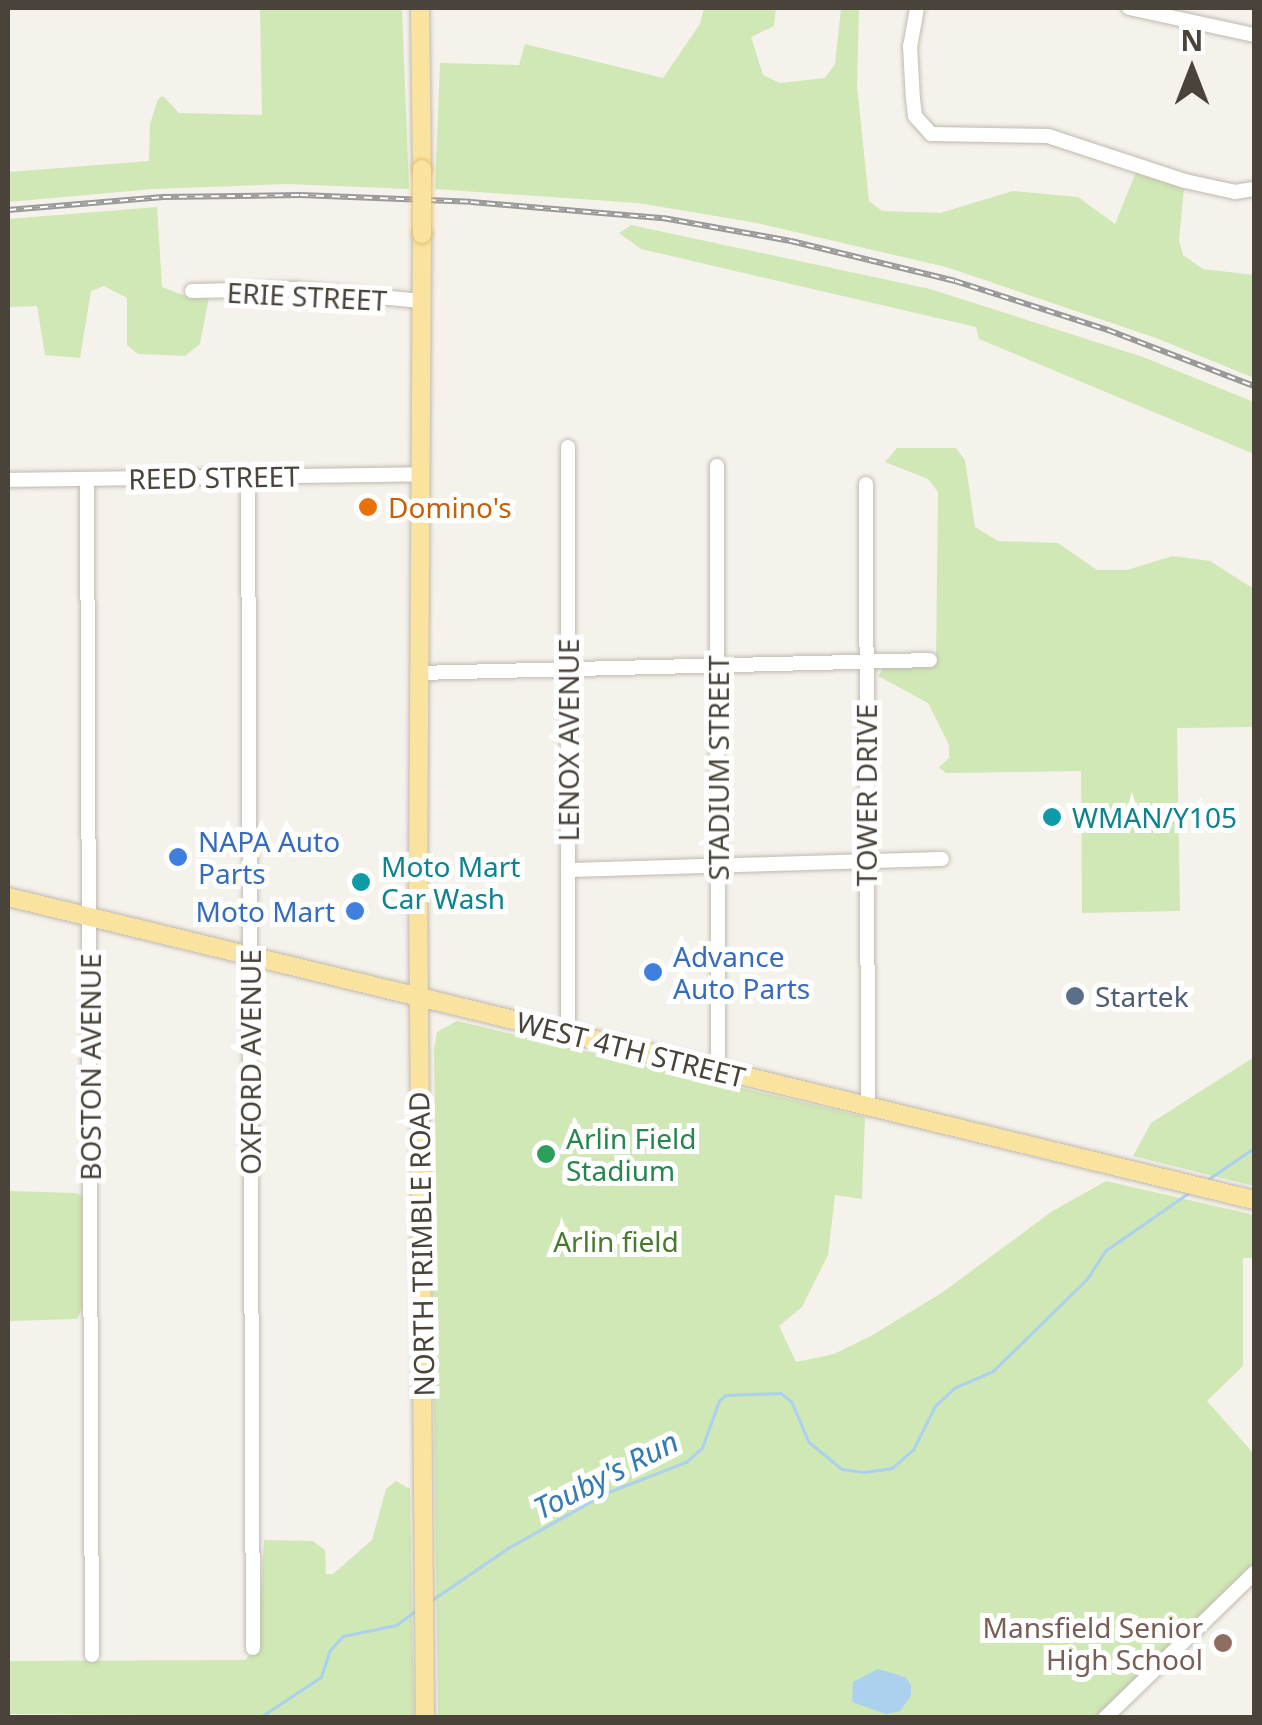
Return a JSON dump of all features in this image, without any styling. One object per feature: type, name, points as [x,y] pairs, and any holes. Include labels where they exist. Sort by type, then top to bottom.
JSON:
[{"type":"main road","name":"NORTH TRIMBLE ROAD","points":[[420,8],[418,771],[425,1718]]},
{"type":"main road","name":"WEST 4TH STREET","points":[[8,897],[1254,1200]]},
{"type":"street","points":[[917,8],[910,46],[913,99],[916,116],[931,134],[1048,136],[1185,181],[1235,192],[1254,189]]},
{"type":"street","points":[[1129,8],[1254,35]]},
{"type":"street","name":"ERIE STREET","points":[[192,291],[294,289],[421,302]]},
{"type":"street","name":"LENOX AVENUE","points":[[568,447],[568,1033]]},
{"type":"street","name":"STADIUM STREET","points":[[717,466],[718,1070]]},
{"type":"street","name":"REED STREET","points":[[8,480],[420,474]]},
{"type":"street","name":"OXFORD AVENUE","points":[[248,476],[253,1648]]},
{"type":"street","name":"BOSTON AVENUE","points":[[87,479],[92,1655]]},
{"type":"street","name":"TOWER DRIVE","points":[[866,484],[868,1106]]},
{"type":"street","points":[[418,673],[930,660]]},
{"type":"street","points":[[568,870],[942,858]]},
{"type":"street","points":[[1114,1715],[1254,1573]]},
{"type":"green space","points":[[260,8],[402,8],[409,189],[288,184],[153,189],[8,202],[8,172],[149,161],[150,124],[158,99],[163,96],[179,113],[262,115]]},
{"type":"green space","points":[[704,8],[776,8],[774,26],[751,37],[763,75],[780,83],[825,78],[835,64],[841,8],[859,8],[857,86],[869,201],[882,211],[940,213],[1013,191],[1078,197],[1115,224],[1136,172],[1184,188],[1179,240],[1183,255],[1203,269],[1254,275],[1254,378],[1156,338],[946,267],[757,223],[638,203],[435,189],[440,63],[519,65],[525,44],[663,78],[700,24]]},
{"type":"green space","points":[[157,207],[162,287],[186,296],[209,297],[200,344],[185,356],[138,354],[127,345],[127,298],[104,286],[91,291],[80,358],[45,355],[37,306],[8,307],[8,219]]},
{"type":"green space","points":[[631,225],[930,289],[1143,357],[1254,402],[1254,454],[979,339],[976,327],[641,249],[619,233]]},
{"type":"green space","points":[[897,448],[956,448],[965,460],[975,527],[998,541],[1058,543],[1097,570],[1127,570],[1173,556],[1210,561],[1254,589],[1254,727],[1177,728],[1180,911],[1082,913],[1081,771],[946,773],[939,767],[949,758],[949,745],[928,703],[878,676],[884,667],[936,661],[938,492],[928,479],[885,462]]},
{"type":"green space","name":"Arlin field","points":[[457,1021],[865,1117],[862,1199],[835,1195],[828,1255],[802,1307],[779,1326],[796,1362],[834,1354],[871,1336],[943,1292],[1051,1212],[1106,1181],[1254,1215],[1254,1258],[1243,1258],[1243,1366],[1207,1401],[1254,1454],[1254,1563],[1097,1717],[438,1718],[432,1266],[437,1236],[434,1050],[437,1032]]},
{"type":"green space","points":[[1254,1057],[1254,1186],[1133,1156],[1151,1123]]},
{"type":"green space","points":[[8,1191],[76,1193],[85,1198],[83,1307],[77,1319],[8,1321]]},
{"type":"green space","points":[[396,1481],[410,1489],[414,1717],[8,1714],[8,1661],[245,1660],[258,1646],[264,1540],[313,1541],[325,1550],[326,1574],[333,1574],[372,1540],[386,1489]]},
{"type":"water","points":[[878,1669],[905,1677],[911,1685],[911,1696],[900,1711],[886,1714],[852,1702],[853,1682]]},
{"type":"waterway","name":"Touby's Run","points":[[1204,1182],[1254,1148]]},
{"type":"waterway","name":"Touby's Run","points":[[432,1600],[508,1548],[606,1493],[686,1462],[702,1448],[719,1401],[726,1395],[781,1393],[792,1402],[809,1442],[842,1469],[864,1472],[892,1468],[913,1450],[935,1406],[954,1388],[993,1371],[1087,1279],[1105,1251],[1190,1192]]},
{"type":"waterway","name":"Touby's Run","points":[[259,1718],[321,1677],[330,1650],[343,1636],[396,1625],[417,1610]]},
{"type":"railway","points":[[8,210],[163,197],[300,195],[471,202],[663,218],[791,241],[955,281],[1108,330],[1254,386]]},
{"type":"place","name":"Domino's","points":[[368,507]]},
{"type":"place","name":"WMAN/Y105","points":[[1052,817]]},
{"type":"place","name":"NAPA Auto Parts","points":[[178,857]]},
{"type":"place","name":"Moto Mart Car Wash","points":[[361,882]]},
{"type":"place","name":"Moto Mart","points":[[355,911]]},
{"type":"place","name":"Advance Auto Parts","points":[[653,972]]},
{"type":"place","name":"Startek","points":[[1075,996]]},
{"type":"place","name":"Arlin Field Stadium","points":[[546,1154]]},
{"type":"place","name":"Mansfield Senior High School","points":[[1223,1643]]}]
